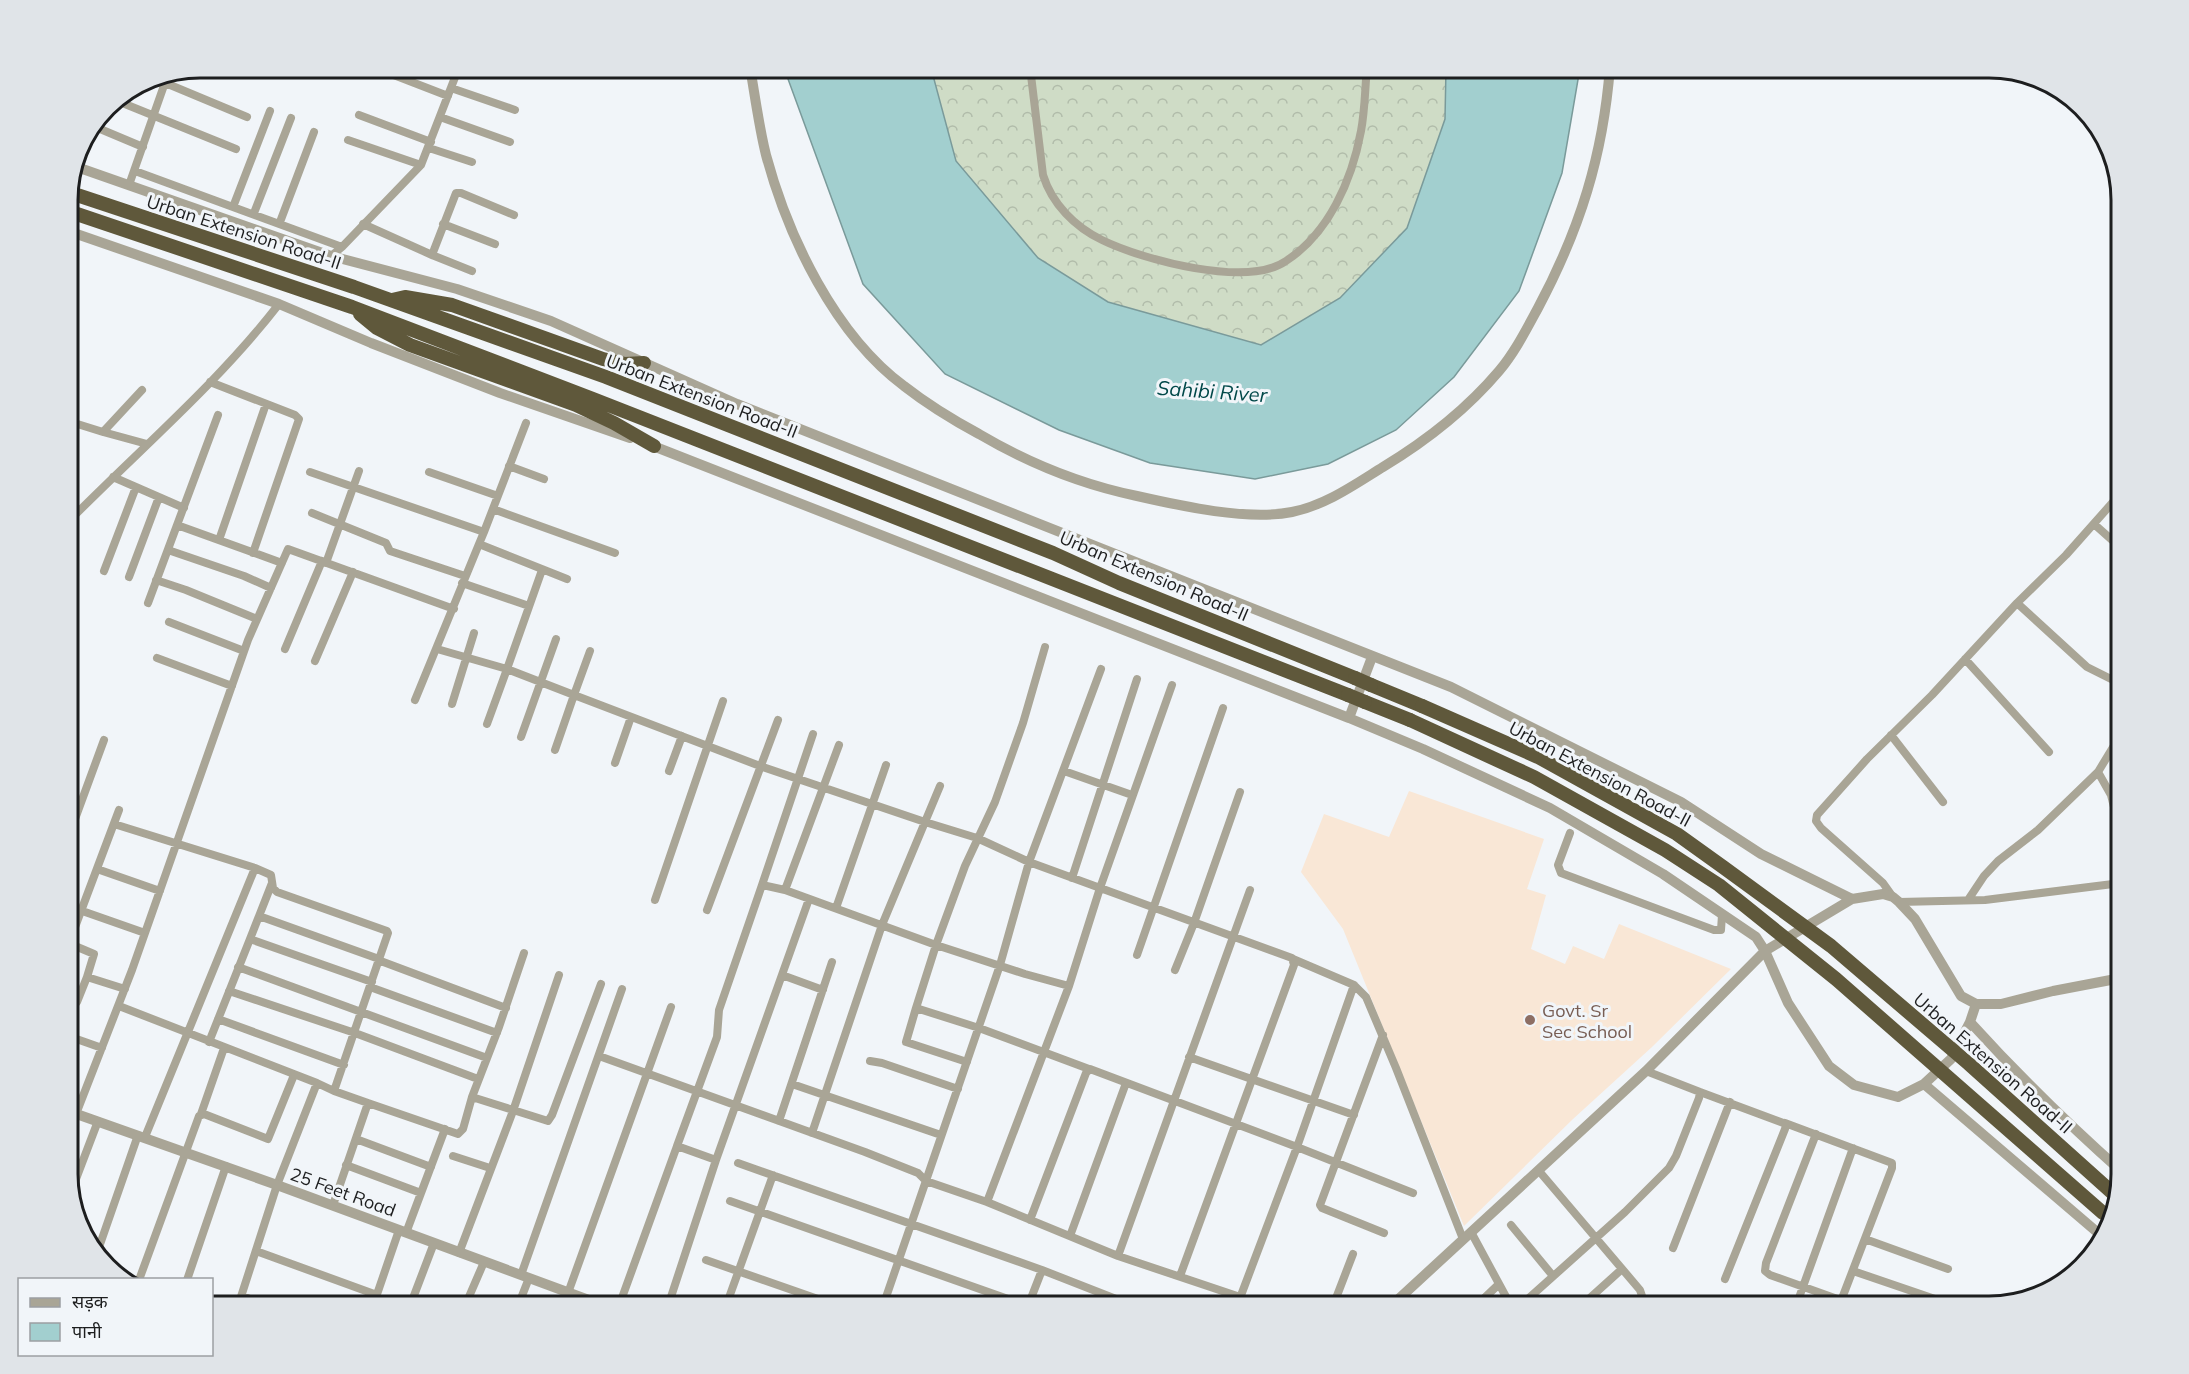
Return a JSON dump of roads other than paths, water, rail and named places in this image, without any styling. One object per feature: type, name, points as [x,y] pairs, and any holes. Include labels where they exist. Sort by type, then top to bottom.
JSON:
[{"type":"highway","name":"Urban Extension Road-II","points":[[78,195],[390,300],[606,377],[1042,549],[1422,706],[1538,757],[1677,834],[1831,946],[1969,1064],[2110,1191]]},
{"type":"highway","name":"Urban Extension Road-II","points":[[78,214],[352,307],[626,412],[1348,695],[1410,720],[1534,777],[1665,850],[1719,885],[1836,979],[2104,1214]]},
{"type":"highway","points":[[390,300],[405,297],[452,305],[603,359],[625,364],[644,363]]},
{"type":"highway","points":[[352,307],[377,328],[410,345],[576,405],[615,423],[654,446]]},
{"type":"street","points":[[405,78],[516,110]]},
{"type":"street","points":[[331,256],[420,165],[430,145],[455,78]]},
{"type":"street","points":[[752,78],[766,154],[785,210],[809,265],[832,307],[866,351],[902,385],[954,420],[1006,450],[1056,473],[1095,487],[1149,499],[1259,516],[1309,508],[1344,491],[1443,427],[1501,369],[1562,264],[1570,243],[1599,150],[1609,78]]},
{"type":"street","points":[[1031,78],[1043,175],[1048,190],[1060,208],[1078,224],[1101,239],[1136,253],[1228,273],[1259,272],[1278,267],[1296,255],[1314,237],[1339,198],[1356,153],[1362,129],[1366,78]]},
{"type":"street","points":[[172,81],[247,117]]},
{"type":"street","points":[[129,185],[164,83]]},
{"type":"street","points":[[125,104],[236,149]]},
{"type":"street","points":[[233,207],[270,111]]},
{"type":"street","points":[[359,115],[472,162]]},
{"type":"street","points":[[440,117],[510,142]]},
{"type":"street","points":[[254,213],[291,118]]},
{"type":"street","points":[[101,129],[143,147]]},
{"type":"street","points":[[280,222],[314,132]]},
{"type":"street","points":[[348,140],[420,165]]},
{"type":"street","points":[[82,169],[331,256],[457,289],[551,321],[737,404],[1452,687],[1681,802],[1761,854],[1852,899]]},
{"type":"street","points":[[135,171],[280,222],[342,247]]},
{"type":"street","points":[[432,255],[454,195],[458,192],[514,215]]},
{"type":"street","points":[[363,224],[472,271]]},
{"type":"street","points":[[443,224],[495,244]]},
{"type":"street","points":[[78,234],[279,304],[371,343],[489,388],[654,446],[1349,718],[1423,749],[1550,808],[1663,874],[1756,937],[1765,951],[1788,1003],[1829,1066],[1854,1085],[1898,1096],[1924,1084],[1951,1059],[1970,1022],[1976,1004]]},
{"type":"street","points":[[78,510],[249,343],[279,304]]},
{"type":"street","points":[[210,382],[299,419],[253,553]]},
{"type":"street","points":[[103,432],[142,390]]},
{"type":"street","points":[[219,540],[266,404]]},
{"type":"street","points":[[148,603],[218,415]]},
{"type":"street","points":[[415,700],[454,609],[526,423]]},
{"type":"street","points":[[78,424],[147,444]]},
{"type":"street","points":[[509,466],[544,479]]},
{"type":"street","points":[[310,471],[484,532]]},
{"type":"street","points":[[285,649],[324,562],[359,471]]},
{"type":"street","points":[[429,472],[498,496]]},
{"type":"street","points":[[113,477],[184,508]]},
{"type":"street","points":[[104,571],[136,487]]},
{"type":"street","points":[[129,577],[159,497]]},
{"type":"street","points":[[2111,504],[1821,809],[1816,818],[1821,828],[1883,883],[1915,919],[1961,996],[1976,1004],[2001,1004],[2111,980]]},
{"type":"street","points":[[493,509],[615,553]]},
{"type":"street","points":[[312,513],[386,543],[390,551],[530,606]]},
{"type":"street","points":[[2094,524],[2111,539]]},
{"type":"street","points":[[177,525],[282,563]]},
{"type":"street","points":[[479,544],[567,579]]},
{"type":"street","points":[[78,1099],[119,1006],[244,651],[288,549],[454,609]]},
{"type":"street","points":[[168,550],[244,576],[271,588]]},
{"type":"street","points":[[487,724],[542,570]]},
{"type":"street","points":[[315,661],[353,572]]},
{"type":"street","points":[[156,580],[257,619]]},
{"type":"street","points":[[2017,603],[2087,667],[2111,679]]},
{"type":"street","points":[[169,622],[244,651]]},
{"type":"street","points":[[452,704],[474,633]]},
{"type":"street","points":[[522,737],[556,639]]},
{"type":"street","points":[[968,1062],[906,1042],[936,945],[977,838],[995,802],[1011,757],[1045,647]]},
{"type":"street","points":[[437,649],[507,669],[760,766],[977,838],[1029,862],[1293,959],[1354,985],[1366,998],[1383,1035],[1467,1236],[1505,1296]]},
{"type":"street","points":[[555,750],[590,651]]},
{"type":"street","points":[[1349,718],[1372,657]]},
{"type":"street","points":[[158,658],[232,686]]},
{"type":"street","points":[[1965,659],[2049,752]]},
{"type":"street","points":[[886,1296],[1000,965],[1029,862],[1101,669]]},
{"type":"street","points":[[1072,878],[1137,679]]},
{"type":"street","points":[[987,1203],[1069,986],[1100,888],[1172,685]]},
{"type":"street","points":[[655,900],[723,701]]},
{"type":"street","points":[[1137,955],[1223,708]]},
{"type":"street","points":[[615,763],[631,717]]},
{"type":"street","points":[[707,910],[778,720]]},
{"type":"street","points":[[623,1296],[717,1037],[719,1010],[813,734]]},
{"type":"street","points":[[1891,735],[1943,802]]},
{"type":"street","points":[[669,771],[682,736]]},
{"type":"street","points":[[78,811],[104,740]]},
{"type":"street","points":[[785,890],[839,745]]},
{"type":"street","points":[[1968,900],[1984,876],[1998,861],[2038,830],[2098,772],[2111,751]]},
{"type":"street","points":[[836,908],[886,765]]},
{"type":"street","points":[[1064,771],[1132,795]]},
{"type":"street","points":[[2098,772],[2111,795]]},
{"type":"street","points":[[812,1133],[882,925],[940,786]]},
{"type":"street","points":[[1175,970],[1240,792]]},
{"type":"street","points":[[78,918],[119,810]]},
{"type":"street","points":[[114,824],[255,868],[271,875],[274,890],[277,892],[385,929],[388,933],[334,1091]]},
{"type":"street","points":[[1570,833],[1558,865],[1561,873],[1714,930],[1721,930],[1722,915]]},
{"type":"street","points":[[100,1244],[141,1136],[188,1034],[255,868]]},
{"type":"street","points":[[97,869],[160,891]]},
{"type":"street","points":[[209,1042],[272,883]]},
{"type":"street","points":[[1401,1296],[1646,1071],[1765,951],[1852,899],[1880,894],[1896,899],[1968,900],[2111,884]]},
{"type":"street","points":[[762,885],[809,898],[936,945],[1069,986]]},
{"type":"street","points":[[1118,1256],[1250,890]]},
{"type":"street","points":[[671,1296],[735,1105],[809,898]]},
{"type":"street","points":[[78,910],[146,933]]},
{"type":"street","points":[[259,916],[506,1008]]},
{"type":"street","points":[[250,939],[497,1033]]},
{"type":"street","points":[[78,947],[94,954],[78,1000]]},
{"type":"street","points":[[119,1006],[334,1091],[445,1130],[460,1133],[524,953]]},
{"type":"street","points":[[1180,1276],[1294,965],[1293,959]]},
{"type":"street","points":[[779,1121],[832,962]]},
{"type":"street","points":[[238,967],[487,1058]]},
{"type":"street","points":[[459,1252],[513,1111],[560,975]]},
{"type":"street","points":[[782,975],[823,990]]},
{"type":"street","points":[[87,977],[125,990]]},
{"type":"street","points":[[472,1097],[513,1111],[545,1120],[550,1119],[601,984]]},
{"type":"street","points":[[1241,1296],[1297,1147],[1354,985]]},
{"type":"street","points":[[521,1296],[525,1277],[622,988]]},
{"type":"street","points":[[229,991],[355,1033],[478,1079]]},
{"type":"street","points":[[570,1294],[671,1007]]},
{"type":"street","points":[[916,1008],[1044,1052],[1413,1193]]},
{"type":"street","points":[[218,1019],[344,1065]]},
{"type":"street","points":[[1970,1022],[2053,1109],[2111,1162]]},
{"type":"street","points":[[1383,1035],[1320,1206],[1384,1233]]},
{"type":"street","points":[[78,1040],[102,1048]]},
{"type":"street","points":[[141,1278],[224,1048]]},
{"type":"street","points":[[598,1056],[918,1173],[926,1181],[1118,1256],[1235,1296]]},
{"type":"street","points":[[1189,1057],[1354,1115]]},
{"type":"street","points":[[870,1061],[958,1089]]},
{"type":"street","points":[[1030,1220],[1089,1069]]},
{"type":"street","points":[[1646,1071],[1889,1161],[1892,1165],[1843,1296]]},
{"type":"street","points":[[201,1114],[268,1138],[294,1075]]},
{"type":"street","points":[[242,1296],[277,1185],[316,1083]]},
{"type":"street","points":[[1070,1236],[1126,1083]]},
{"type":"street","points":[[792,1084],[941,1135]]},
{"type":"street","points":[[1924,1084],[2097,1232]]},
{"type":"street","points":[[1531,1296],[1625,1212],[1673,1162],[1700,1092]]},
{"type":"street","points":[[1673,1248],[1730,1102]]},
{"type":"street","points":[[333,1205],[368,1103]]},
{"type":"street","name":"25 Feet Road","points":[[78,1114],[333,1205],[576,1296]]},
{"type":"street","points":[[78,1174],[98,1121]]},
{"type":"street","points":[[1725,1279],[1785,1129],[1785,1123]]},
{"type":"street","points":[[256,1251],[377,1295],[421,1193],[445,1130]]},
{"type":"street","points":[[1816,1134],[1764,1269],[1770,1275],[1827,1296]]},
{"type":"street","points":[[356,1139],[431,1167]]},
{"type":"street","points":[[676,1146],[717,1160]]},
{"type":"street","points":[[1800,1296],[1853,1148]]},
{"type":"street","points":[[453,1156],[490,1168]]},
{"type":"street","points":[[738,1163],[912,1223],[1108,1296]]},
{"type":"street","points":[[346,1165],[421,1193]]},
{"type":"street","points":[[188,1278],[226,1166]]},
{"type":"street","points":[[1539,1171],[1643,1296]]},
{"type":"street","points":[[730,1296],[773,1175]]},
{"type":"street","points":[[730,1201],[1000,1296]]},
{"type":"street","points":[[1511,1225],[1553,1276]]},
{"type":"street","points":[[1865,1239],[1948,1269]]},
{"type":"street","points":[[414,1296],[434,1243]]},
{"type":"street","points":[[1337,1296],[1353,1254]]},
{"type":"street","points":[[706,1260],[809,1296]]},
{"type":"street","points":[[469,1296],[484,1262]]},
{"type":"street","points":[[1592,1296],[1622,1269]]},
{"type":"street","points":[[1032,1296],[1042,1270]]},
{"type":"street","points":[[1852,1271],[1926,1296]]},
{"type":"street","points":[[1486,1296],[1498,1285]]},
{"type":"water","name":"Sahibi River","points":[[788,78],[934,78],[956,161],[1038,258],[1108,302],[1261,345],[1340,298],[1407,228],[1445,119],[1446,78],[1578,78],[1562,173],[1519,291],[1454,377],[1396,430],[1328,464],[1255,479],[1150,463],[1059,430],[945,374],[863,284]]},
{"type":"place","name":"Govt. Sr Sec School","points":[[1530,1020]]}]
